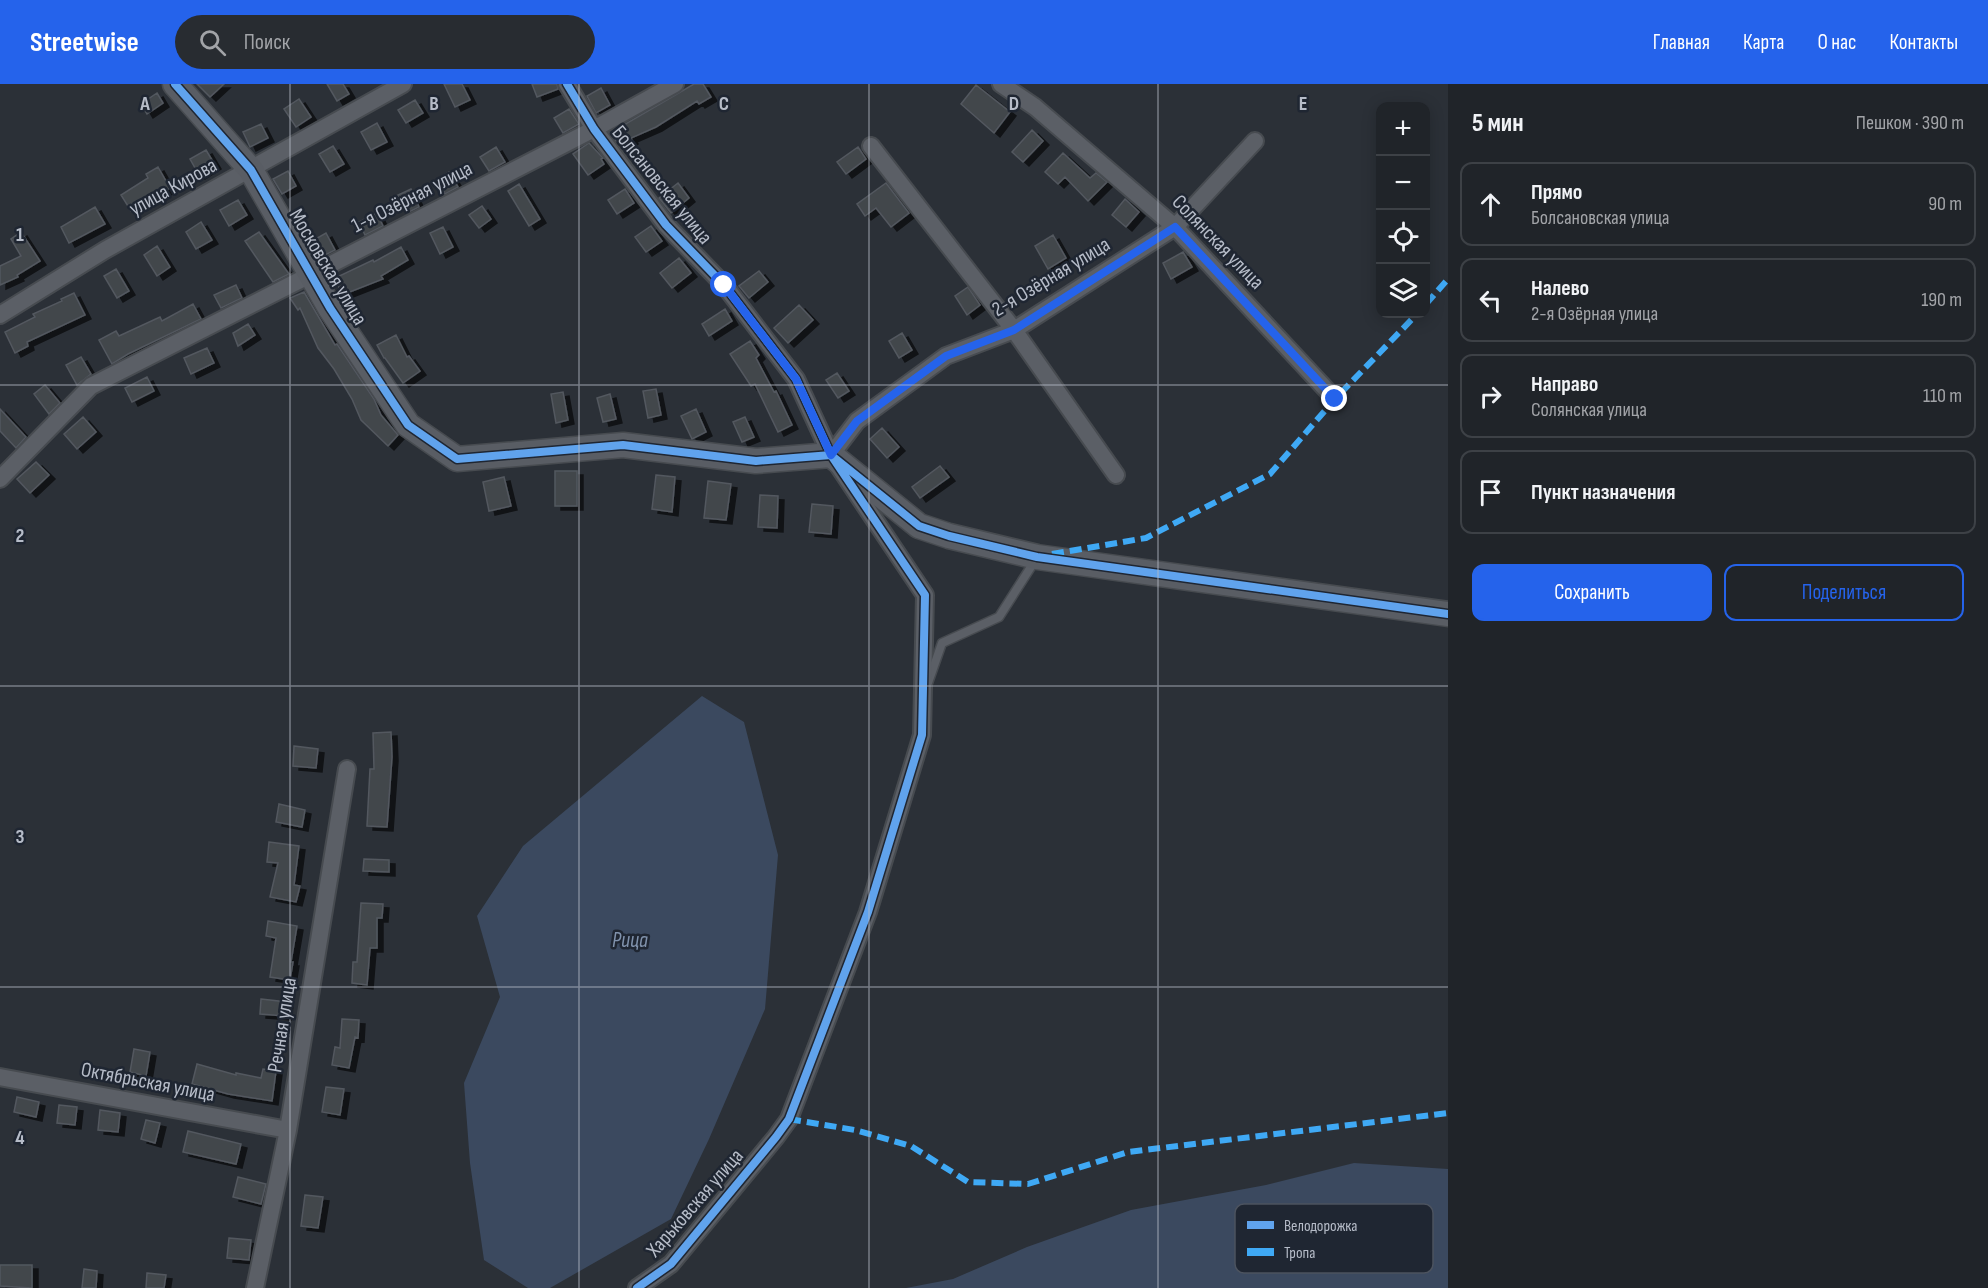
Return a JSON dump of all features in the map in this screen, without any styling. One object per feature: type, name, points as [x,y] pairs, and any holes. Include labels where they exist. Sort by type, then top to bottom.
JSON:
[{"type":"street","name":"Московская улица","points":[[175,84],[250,170],[330,309],[408,425],[457,459],[623,444],[756,460],[831,455]]},
{"type":"street","name":"улица Кирова","points":[[0,315],[105,250],[402,84]]},
{"type":"street","name":"Болсановская улица","points":[[567,84],[594,129],[666,225],[724,285],[796,379],[831,455],[925,595],[923,694]]},
{"type":"street","name":"1-я Озёрная улица","points":[[0,479],[91,386],[594,129],[675,84]]},
{"type":"street","name":"Солянская улица","points":[[1001,84],[1035,107],[1175,227],[1335,399]]},
{"type":"street","name":"2-я Озёрная улица","points":[[831,455],[857,421],[946,356],[1014,330],[1175,227],[1255,141]]},
{"type":"street","points":[[871,146],[1014,330],[1116,475]]},
{"type":"street","points":[[831,455],[919,526],[949,536],[1037,557],[1448,614]]},
{"type":"street","name":"Харьковская улица","points":[[637,1288],[671,1264],[777,1137],[789,1119],[868,912],[922,735],[923,694]]},
{"type":"street","name":"Речная улица","points":[[255,1288],[288,1130],[346,769]]},
{"type":"street","name":"Октябрьская улица","points":[[0,1077],[288,1130]]},
{"type":"lane","points":[[923,694],[942,643],[999,617],[1037,557]]},
{"type":"water","name":"Рица","points":[[702,696],[744,722],[778,855],[765,1009],[709,1139],[671,1219],[550,1288],[528,1288],[484,1260],[470,1163],[464,1083],[500,997],[477,916],[523,846]]},
{"type":"water","points":[[1354,1163],[1448,1169],[1448,1288],[906,1288],[953,1279],[1027,1247],[1131,1210],[1266,1185]]},
{"type":"building","points":[[197,84],[224,84],[210,97]]},
{"type":"building","points":[[327,84],[343,84],[349,94],[337,101]]},
{"type":"building","points":[[444,84],[462,84],[470,100],[455,107]]},
{"type":"building","points":[[532,84],[557,84],[558,89],[537,97]]},
{"type":"building","points":[[694,84],[703,84],[711,97],[699,104],[697,101],[656,127],[631,138],[632,140],[621,147],[610,133]]},
{"type":"building","points":[[976,85],[1010,112],[994,133],[961,104]]},
{"type":"building","points":[[601,88],[610,105],[596,113],[587,96]]},
{"type":"building","points":[[157,93],[163,103],[147,114],[141,104]]},
{"type":"building","points":[[299,99],[311,117],[296,127],[284,109]]},
{"type":"building","points":[[415,100],[423,113],[406,123],[398,110]]},
{"type":"building","points":[[569,109],[579,124],[563,133],[554,118]]},
{"type":"building","points":[[377,123],[387,142],[371,150],[361,132]]},
{"type":"building","points":[[261,124],[268,138],[250,147],[243,132]]},
{"type":"building","points":[[1032,130],[1043,141],[1023,162],[1012,152]]},
{"type":"building","points":[[589,143],[603,158],[601,159],[604,164],[588,175],[573,154]]},
{"type":"building","points":[[333,146],[344,164],[330,172],[319,154]]},
{"type":"building","points":[[496,147],[505,162],[489,171],[480,157]]},
{"type":"building","points":[[858,147],[866,159],[846,174],[837,162]]},
{"type":"building","points":[[206,150],[215,165],[199,175],[190,159]]},
{"type":"building","points":[[1063,153],[1090,178],[1096,173],[1107,182],[1088,201],[1065,177],[1058,184],[1045,172]]},
{"type":"building","points":[[158,167],[170,188],[131,211],[121,195],[148,178],[146,174]]},
{"type":"building","points":[[288,171],[296,186],[282,194],[273,179]]},
{"type":"building","points":[[449,172],[458,187],[445,194],[437,179]]},
{"type":"building","points":[[678,183],[689,198],[671,213],[659,198]]},
{"type":"building","points":[[886,183],[909,213],[891,227],[876,208],[865,216],[857,204]]},
{"type":"building","points":[[519,184],[540,219],[529,226],[508,191]]},
{"type":"building","points":[[411,189],[419,207],[407,213],[398,195]]},
{"type":"building","points":[[625,189],[634,203],[617,214],[608,200]]},
{"type":"building","points":[[1125,199],[1139,212],[1126,227],[1112,215]]},
{"type":"building","points":[[238,200],[247,215],[229,226],[220,210]]},
{"type":"building","points":[[482,206],[491,219],[479,228],[469,215]]},
{"type":"building","points":[[95,207],[105,224],[69,243],[61,227]]},
{"type":"building","points":[[377,213],[383,226],[365,235],[359,222]]},
{"type":"building","points":[[201,222],[212,240],[196,249],[186,232]]},
{"type":"building","points":[[651,226],[662,241],[646,252],[635,237]]},
{"type":"building","points":[[443,227],[453,247],[440,254],[430,233]]},
{"type":"building","points":[[21,232],[40,261],[17,275],[18,277],[0,285],[0,266],[21,256],[11,239]]},
{"type":"building","points":[[259,232],[289,274],[273,282],[245,241]]},
{"type":"building","points":[[326,233],[335,250],[321,257],[312,241]]},
{"type":"building","points":[[1053,235],[1066,258],[1048,269],[1035,246]]},
{"type":"building","points":[[157,246],[170,267],[157,276],[144,255]]},
{"type":"building","points":[[401,247],[408,260],[381,276],[383,279],[342,295],[335,278],[373,260],[374,262]]},
{"type":"building","points":[[1183,252],[1192,267],[1171,279],[1163,263]]},
{"type":"building","points":[[679,258],[691,273],[672,288],[660,273]]},
{"type":"building","points":[[116,269],[129,291],[117,298],[104,276]]},
{"type":"building","points":[[759,271],[768,282],[749,298],[739,286]]},
{"type":"building","points":[[236,285],[242,298],[221,308],[214,295]]},
{"type":"building","points":[[968,287],[980,305],[967,315],[955,296]]},
{"type":"building","points":[[304,292],[335,345],[337,344],[374,399],[381,415],[398,435],[388,446],[361,420],[352,399],[318,348],[300,308],[298,310],[290,298]]},
{"type":"building","points":[[74,293],[85,315],[27,342],[28,346],[15,353],[5,332],[35,317],[33,314]]},
{"type":"building","points":[[193,304],[201,319],[112,364],[99,340],[116,331],[119,336],[160,317],[162,321]]},
{"type":"building","points":[[799,305],[813,320],[788,343],[774,328]]},
{"type":"building","points":[[725,309],[732,321],[709,336],[702,324]]},
{"type":"building","points":[[248,324],[255,335],[238,346],[233,333]]},
{"type":"building","points":[[902,333],[912,350],[899,358],[889,341]]},
{"type":"building","points":[[396,335],[407,357],[409,356],[420,371],[403,383],[377,345]]},
{"type":"building","points":[[750,341],[759,355],[756,358],[774,392],[776,391],[792,425],[778,432],[755,384],[751,386],[730,354]]},
{"type":"building","points":[[207,348],[214,363],[191,374],[184,358]]},
{"type":"building","points":[[81,357],[91,374],[77,385],[66,365]]},
{"type":"building","points":[[837,373],[849,391],[838,398],[826,380]]},
{"type":"building","points":[[147,377],[154,391],[132,402],[125,388]]},
{"type":"building","points":[[45,385],[60,403],[49,414],[34,394]]},
{"type":"building","points":[[656,389],[661,415],[648,418],[643,391]]},
{"type":"building","points":[[563,392],[568,420],[556,423],[551,394]]},
{"type":"building","points":[[610,394],[616,419],[603,422],[597,398]]},
{"type":"building","points":[[0,409],[26,437],[16,448],[0,431]]},
{"type":"building","points":[[696,409],[706,432],[692,439],[681,416]]},
{"type":"building","points":[[83,417],[96,432],[77,449],[64,434]]},
{"type":"building","points":[[745,417],[754,437],[742,442],[733,422]]},
{"type":"building","points":[[882,428],[899,447],[887,458],[870,439]]},
{"type":"building","points":[[36,462],[49,475],[30,493],[17,479]]},
{"type":"building","points":[[940,466],[949,477],[920,498],[912,487]]},
{"type":"building","points":[[555,471],[577,471],[577,506],[555,506]]},
{"type":"building","points":[[656,475],[675,477],[672,512],[652,509]]},
{"type":"building","points":[[504,477],[511,506],[489,511],[483,482]]},
{"type":"building","points":[[708,481],[731,484],[726,520],[704,518]]},
{"type":"building","points":[[760,495],[778,496],[777,528],[758,527]]},
{"type":"building","points":[[812,504],[833,506],[831,534],[809,532]]},
{"type":"building","points":[[391,732],[392,757],[387,827],[367,826],[370,769],[374,769],[373,733]]},
{"type":"building","points":[[294,746],[318,749],[316,768],[293,766]]},
{"type":"building","points":[[279,804],[305,810],[302,827],[276,822]]},
{"type":"building","points":[[269,842],[299,846],[294,885],[300,886],[296,902],[270,897],[278,863],[267,862]]},
{"type":"building","points":[[364,859],[389,860],[389,872],[363,871]]},
{"type":"building","points":[[361,903],[383,904],[382,918],[377,918],[377,948],[370,948],[367,985],[352,983],[353,962],[357,962]]},
{"type":"building","points":[[268,921],[297,926],[290,980],[270,977],[276,938],[266,936]]},
{"type":"building","points":[[261,999],[287,1002],[285,1016],[260,1014]]},
{"type":"building","points":[[342,1019],[359,1020],[358,1038],[355,1037],[349,1068],[332,1065],[335,1047],[340,1048]]},
{"type":"building","points":[[134,1049],[150,1052],[146,1076],[130,1072]]},
{"type":"building","points":[[197,1064],[236,1075],[236,1073],[261,1078],[263,1069],[276,1071],[272,1101],[228,1094],[192,1084]]},
{"type":"building","points":[[326,1087],[344,1089],[340,1115],[322,1112]]},
{"type":"building","points":[[17,1097],[39,1102],[36,1117],[14,1112]]},
{"type":"building","points":[[59,1105],[77,1107],[75,1125],[57,1123]]},
{"type":"building","points":[[100,1110],[120,1113],[118,1132],[98,1130]]},
{"type":"building","points":[[146,1120],[160,1123],[155,1143],[141,1139]]},
{"type":"building","points":[[188,1131],[241,1144],[236,1164],[183,1152]]},
{"type":"building","points":[[238,1177],[266,1184],[261,1204],[233,1197]]},
{"type":"building","points":[[305,1195],[323,1197],[318,1228],[301,1226]]},
{"type":"building","points":[[229,1238],[251,1240],[249,1260],[227,1258]]},
{"type":"building","points":[[0,1265],[32,1265],[32,1288],[0,1286]]},
{"type":"building","points":[[84,1269],[97,1271],[96,1288],[82,1288]]},
{"type":"building","points":[[147,1273],[166,1275],[164,1288],[146,1288]]},
{"type":"marked path","points":[[1430,299],[1448,279]]},
{"type":"marked path","points":[[1052,554],[1146,538],[1270,474],[1335,399],[1413,318]]},
{"type":"marked path","points":[[789,1119],[855,1130],[911,1146],[968,1182],[1028,1184],[1128,1152],[1448,1113]]},
{"type":"cycle path","points":[[175,84],[251,170],[330,308],[408,425],[457,459],[623,445],[756,461],[831,455],[919,526],[949,536],[1037,557],[1448,614]]},
{"type":"cycle path","points":[[567,84],[594,129],[666,225],[724,285],[796,379],[831,455],[925,595],[922,735],[868,912],[789,1119],[671,1264],[637,1288]]},
{"type":"route","points":[[724,285],[796,379],[831,455],[857,421],[946,356],[1014,330],[1175,227],[1335,399]]}]
